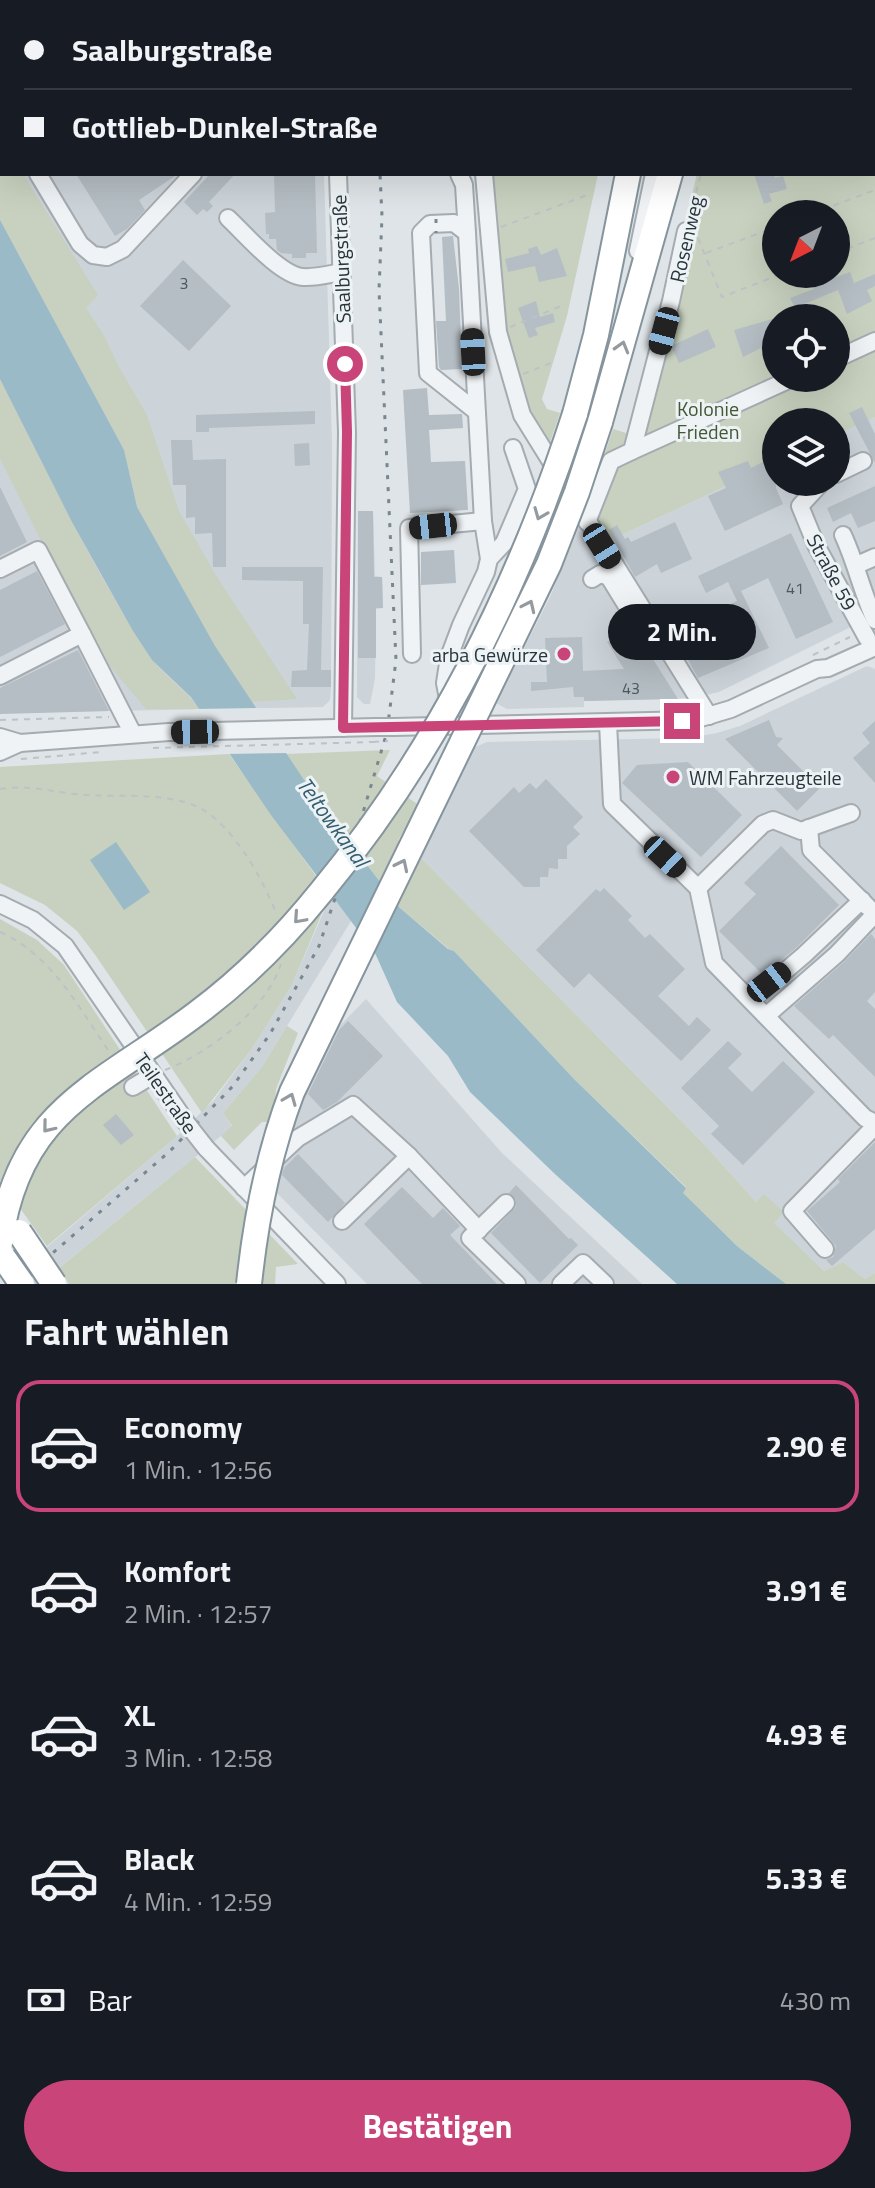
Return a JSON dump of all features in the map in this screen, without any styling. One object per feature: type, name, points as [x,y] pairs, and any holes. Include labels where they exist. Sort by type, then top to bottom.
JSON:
[{"type":"highway","points":[[5,1246],[7,1204],[19,1173],[39,1138],[58,1115],[90,1086],[177,1028],[245,974],[321,893],[399,790],[450,705],[502,601],[553,480],[596,335],[628,176]]},
{"type":"highway","points":[[249,1284],[264,1178],[277,1131],[292,1092],[549,564],[600,422],[669,176]]},
{"type":"highway","points":[[0,1207],[5,1246],[22,1284]]},
{"type":"highway","points":[[5,1246],[54,1284]]},
{"type":"street","points":[[39,176],[80,244],[93,255],[107,257],[123,249],[191,176]]},
{"type":"street","name":"Saalburgstraße","points":[[338,176],[347,432],[343,728]]},
{"type":"street","points":[[435,726],[448,699],[445,683],[449,657],[489,559],[483,521],[464,185],[460,176]]},
{"type":"street","points":[[484,176],[498,332],[522,415],[701,718]]},
{"type":"street","points":[[596,335],[626,241],[638,176]]},
{"type":"street","points":[[631,316],[638,245],[654,176]]},
{"type":"street","points":[[228,218],[290,273],[301,278],[342,272]]},
{"type":"street","points":[[467,233],[454,223],[430,224],[421,233],[428,373],[477,412]]},
{"type":"street","name":"Rosenweg","points":[[632,451],[686,231]]},
{"type":"street","points":[[850,353],[875,341]]},
{"type":"street","points":[[587,522],[611,461],[762,392]]},
{"type":"street","points":[[489,559],[504,543],[527,489],[513,448]]},
{"type":"street","points":[[850,467],[863,461]]},
{"type":"street","name":"Straße 59","points":[[809,496],[800,506],[816,545],[871,634]]},
{"type":"street","points":[[412,654],[409,528],[483,521]]},
{"type":"street","points":[[0,752],[133,734],[173,740],[343,728],[392,734],[435,726],[701,718],[731,709],[810,664],[828,668],[871,634],[857,565],[843,535]]},
{"type":"street","points":[[0,569],[38,550],[133,734]]},
{"type":"street","points":[[857,565],[875,557]]},
{"type":"street","points":[[592,579],[600,574],[609,577],[701,718]]},
{"type":"street","points":[[0,676],[82,634]]},
{"type":"street","points":[[608,723],[605,770],[612,804],[698,888],[714,963],[865,1118],[875,1124],[792,1211],[825,1249]]},
{"type":"street","points":[[0,737],[21,751]]},
{"type":"street","points":[[698,888],[763,824],[773,820],[783,822],[794,830],[851,813]]},
{"type":"street","points":[[766,1016],[837,954],[875,914],[811,850],[809,828]]},
{"type":"street","points":[[751,1000],[862,900]]},
{"type":"street","name":"Teilestraße","points":[[0,904],[33,920],[65,946],[206,1148],[337,1284]]},
{"type":"street","points":[[133,1087],[153,1075]]},
{"type":"street","points":[[244,1188],[298,1138],[353,1105],[409,1156],[479,1230]]},
{"type":"street","points":[[342,1221],[409,1156]]},
{"type":"street","points":[[506,1203],[470,1238],[517,1284]]},
{"type":"street","points":[[561,1284],[583,1263],[605,1284]]},
{"type":"path","name":"Rosenweg","points":[[686,231],[700,176]]},
{"type":"path","points":[[848,200],[875,190]]},
{"type":"path","points":[[489,232],[590,194]]},
{"type":"path","points":[[686,231],[693,228],[722,297],[762,281]]},
{"type":"path","points":[[706,253],[762,232]]},
{"type":"path","points":[[850,248],[875,238]]},
{"type":"path","points":[[498,332],[566,304]]},
{"type":"path","points":[[510,378],[551,363]]},
{"type":"path","points":[[810,664],[871,634]]},
{"type":"path","points":[[0,720],[124,717]]},
{"type":"path","points":[[150,748],[173,740],[310,744],[392,734]]},
{"type":"path","points":[[21,751],[109,751]]},
{"type":"path","points":[[0,789],[31,786],[81,795],[175,800],[200,808],[218,821],[252,864],[278,916]]},
{"type":"path","points":[[0,932],[23,944],[45,962],[111,1054]]},
{"type":"path","points":[[153,1075],[177,1066],[242,1020],[261,1001],[276,977],[283,957]]},
{"type":"shaded area","points":[[0,176],[324,176],[332,442],[330,700],[323,707],[0,713]]},
{"type":"shaded area","points":[[875,417],[875,615],[719,692],[701,696],[606,542],[762,470],[762,496],[850,496],[850,429]]},
{"type":"shaded area","points":[[358,511],[373,511],[375,576],[382,577],[383,608],[376,609],[375,678],[370,704],[364,704],[357,697]]},
{"type":"shaded area","points":[[582,520],[691,698],[584,701],[584,707],[507,709],[496,703],[550,597]]},
{"type":"shaded area","points":[[867,666],[875,669],[875,1273],[865,1279],[843,1262],[824,1271],[773,1223],[783,1212],[765,1195],[756,1202],[703,1143],[417,854],[471,749],[487,742],[689,738],[717,733],[740,726]]},
{"type":"shaded area","points":[[331,895],[351,921],[262,1067],[223,1113],[232,1127],[39,1284],[4,1284],[177,1136],[214,1100],[251,1050],[292,985]]},
{"type":"shaded area","points":[[366,999],[502,1153],[642,1284],[367,1284],[273,1189],[278,1159],[325,1041]]},
{"type":"green space","points":[[0,176],[24,176],[98,295],[86,308],[147,415],[179,511],[217,577],[297,699],[252,702],[215,646],[137,507],[124,450],[0,220]]},
{"type":"green space","points":[[480,176],[598,176],[567,316],[542,399],[547,409],[560,413],[543,463],[513,404]]},
{"type":"green space","name":"Kolonie Frieden","points":[[697,176],[875,176],[875,417],[850,429],[850,408],[762,408],[762,470],[606,542],[586,510],[613,429],[626,433],[636,426]]},
{"type":"green space","points":[[0,379],[71,519],[128,622],[154,662],[199,709],[146,709],[110,666],[58,574],[0,459]]},
{"type":"green space","points":[[390,750],[377,776],[420,806],[398,840],[417,854],[703,1143],[756,1202],[764,1194],[784,1212],[774,1223],[824,1271],[843,1262],[865,1279],[875,1273],[875,1284],[786,1284],[737,1246],[682,1193],[686,1187],[574,1079],[454,951],[400,908],[285,754]]},
{"type":"green space","points":[[229,754],[318,879],[327,901],[292,985],[251,1050],[202,1113],[77,931],[45,905],[0,883],[0,767]]},
{"type":"green space","points":[[0,919],[37,940],[64,965],[177,1136],[47,1246],[0,1180]]},
{"type":"green space","points":[[287,1026],[298,1033],[276,1089],[274,1119],[272,1122],[262,1122],[234,1150],[221,1136],[232,1126],[223,1113],[262,1067]]},
{"type":"green space","points":[[195,1157],[298,1264],[276,1267],[275,1284],[69,1284],[59,1268]]},
{"type":"water","name":"Teltowkanal","points":[[0,220],[124,450],[137,507],[215,646],[318,801],[400,908],[454,951],[574,1079],[686,1188],[683,1193],[737,1246],[786,1284],[677,1284],[470,1092],[448,1056],[397,1002],[375,953],[271,815],[191,697],[152,660],[72,522],[0,379]]},
{"type":"water","points":[[116,842],[150,892],[124,910],[90,860]]},
{"type":"pier","points":[[261,708],[289,753],[224,754],[194,709]]},
{"type":"building","points":[[77,176],[175,176],[139,200],[145,210],[127,229],[115,236]]},
{"type":"building","points":[[208,176],[233,176],[209,202],[213,206],[207,212],[203,209],[197,215],[184,202]]},
{"type":"building","points":[[274,176],[315,176],[317,253],[306,253],[306,258],[292,258],[292,254],[277,250],[276,239],[269,239],[269,234],[266,234],[265,213],[275,212]]},
{"type":"building","points":[[755,176],[783,176],[787,189],[769,194],[772,200],[763,200]]},
{"type":"building","points":[[453,236],[459,289],[462,369],[441,370],[436,321],[446,321],[442,237]]},
{"type":"building","points":[[537,246],[541,255],[557,248],[567,276],[539,282],[535,266],[508,272],[505,259],[529,253],[528,249]]},
{"type":"building","points":[[183,260],[231,306],[189,351],[140,306]]},
{"type":"building","points":[[850,272],[854,283],[875,274],[875,286],[867,290],[872,301],[850,312],[850,304],[843,304],[838,290],[805,304],[793,304],[790,298],[814,289],[850,288]]},
{"type":"building","points":[[536,301],[540,317],[553,313],[555,322],[535,328],[538,335],[529,338],[518,308]]},
{"type":"building","points":[[762,322],[762,351],[761,348],[743,357],[734,330]]},
{"type":"building","points":[[708,329],[716,347],[679,363],[671,346]]},
{"type":"building","points":[[427,388],[429,415],[462,414],[463,428],[429,430],[431,462],[465,461],[468,510],[410,513],[403,390]]},
{"type":"building","points":[[862,407],[875,434],[875,463],[850,415]]},
{"type":"building","points":[[315,411],[315,424],[209,428],[209,432],[196,432],[196,415]]},
{"type":"building","points":[[171,440],[192,440],[193,460],[226,459],[226,567],[213,567],[212,533],[195,534],[195,517],[186,518],[186,485],[173,485]]},
{"type":"building","points":[[309,443],[310,465],[295,466],[294,444]]},
{"type":"building","points":[[748,461],[751,468],[762,462],[762,496],[780,496],[783,504],[725,531],[708,496],[726,488],[718,472]]},
{"type":"building","points":[[875,486],[875,521],[858,528],[851,513],[833,522],[827,508]]},
{"type":"building","points":[[0,487],[27,542],[0,556]]},
{"type":"building","points":[[358,511],[373,511],[374,577],[382,577],[383,608],[376,608],[376,658],[358,658]]},
{"type":"building","points":[[675,522],[692,559],[661,573],[657,564],[635,577],[609,530],[617,525],[625,539],[628,537],[631,542]]},
{"type":"building","points":[[791,533],[833,622],[796,639],[768,578],[741,591],[769,648],[698,678],[685,654],[694,649],[692,645],[709,638],[700,619],[737,601],[728,582],[706,593],[698,576]]},
{"type":"building","points":[[454,550],[456,583],[421,585],[421,552]]},
{"type":"building","points":[[242,567],[323,567],[321,670],[331,670],[331,687],[291,687],[292,671],[307,670],[309,624],[303,624],[303,581],[242,580]]},
{"type":"building","points":[[37,571],[65,624],[0,657],[0,590]]},
{"type":"building","points":[[628,629],[641,640],[678,699],[584,701],[584,697],[574,697],[573,687],[531,691],[531,682],[547,682],[545,638],[582,637],[583,671],[624,669],[607,642]]},
{"type":"building","points":[[78,650],[109,711],[0,714],[0,688]]},
{"type":"building","points":[[769,720],[776,737],[783,738],[777,745],[820,788],[797,811],[725,739]]},
{"type":"building","points":[[875,721],[875,783],[853,758],[870,743],[862,733]]},
{"type":"building","points":[[688,762],[742,815],[701,857],[622,783],[637,765]]},
{"type":"building","points":[[546,779],[583,817],[573,827],[580,834],[567,846],[567,859],[558,859],[558,869],[549,868],[548,877],[540,877],[540,887],[524,887],[469,831],[514,787],[519,793],[530,783],[536,789]]},
{"type":"building","points":[[781,846],[839,905],[797,947],[763,975],[719,931],[756,894],[744,883]]},
{"type":"building","points":[[604,888],[632,916],[628,920],[645,938],[650,934],[685,969],[658,996],[689,1026],[697,1017],[711,1030],[681,1061],[589,973],[574,988],[536,950],[596,889],[600,892]]},
{"type":"building","points":[[871,934],[875,939],[875,992],[867,1001],[875,1009],[875,1077],[833,1035],[829,1039],[794,1006]]},
{"type":"building","points":[[348,1021],[383,1056],[337,1102],[323,1110],[308,1094],[339,1030]]},
{"type":"building","points":[[728,1041],[742,1054],[728,1068],[752,1092],[783,1061],[815,1092],[743,1165],[711,1134],[719,1126],[681,1088]]},
{"type":"building","points":[[116,1114],[134,1135],[121,1145],[103,1125]]},
{"type":"building","points":[[875,1142],[875,1229],[832,1266],[826,1260],[833,1257],[836,1246],[807,1211],[840,1182],[838,1179]]},
{"type":"building","points":[[298,1154],[345,1203],[328,1222],[282,1175],[284,1168]]},
{"type":"building","points":[[516,1185],[578,1245],[540,1283],[491,1233],[516,1207],[516,1200],[509,1193]]},
{"type":"building","points":[[402,1187],[433,1218],[443,1208],[460,1226],[450,1235],[497,1284],[422,1284],[364,1224]]},
{"type":"railway","points":[[17,1284],[170,1151],[233,1086],[270,1034],[319,946],[356,836],[387,732],[396,660],[379,290],[380,176]]},
{"type":"railway","points":[[436,219],[436,233]]},
{"type":"railway","points":[[574,523],[577,529]]},
{"type":"place","name":"arba Gewürze","points":[[564,654]]},
{"type":"place","name":"WM Fahrzeugteile","points":[[673,777]]},
{"type":"route","points":[[345,364],[343,728],[682,721]]}]
